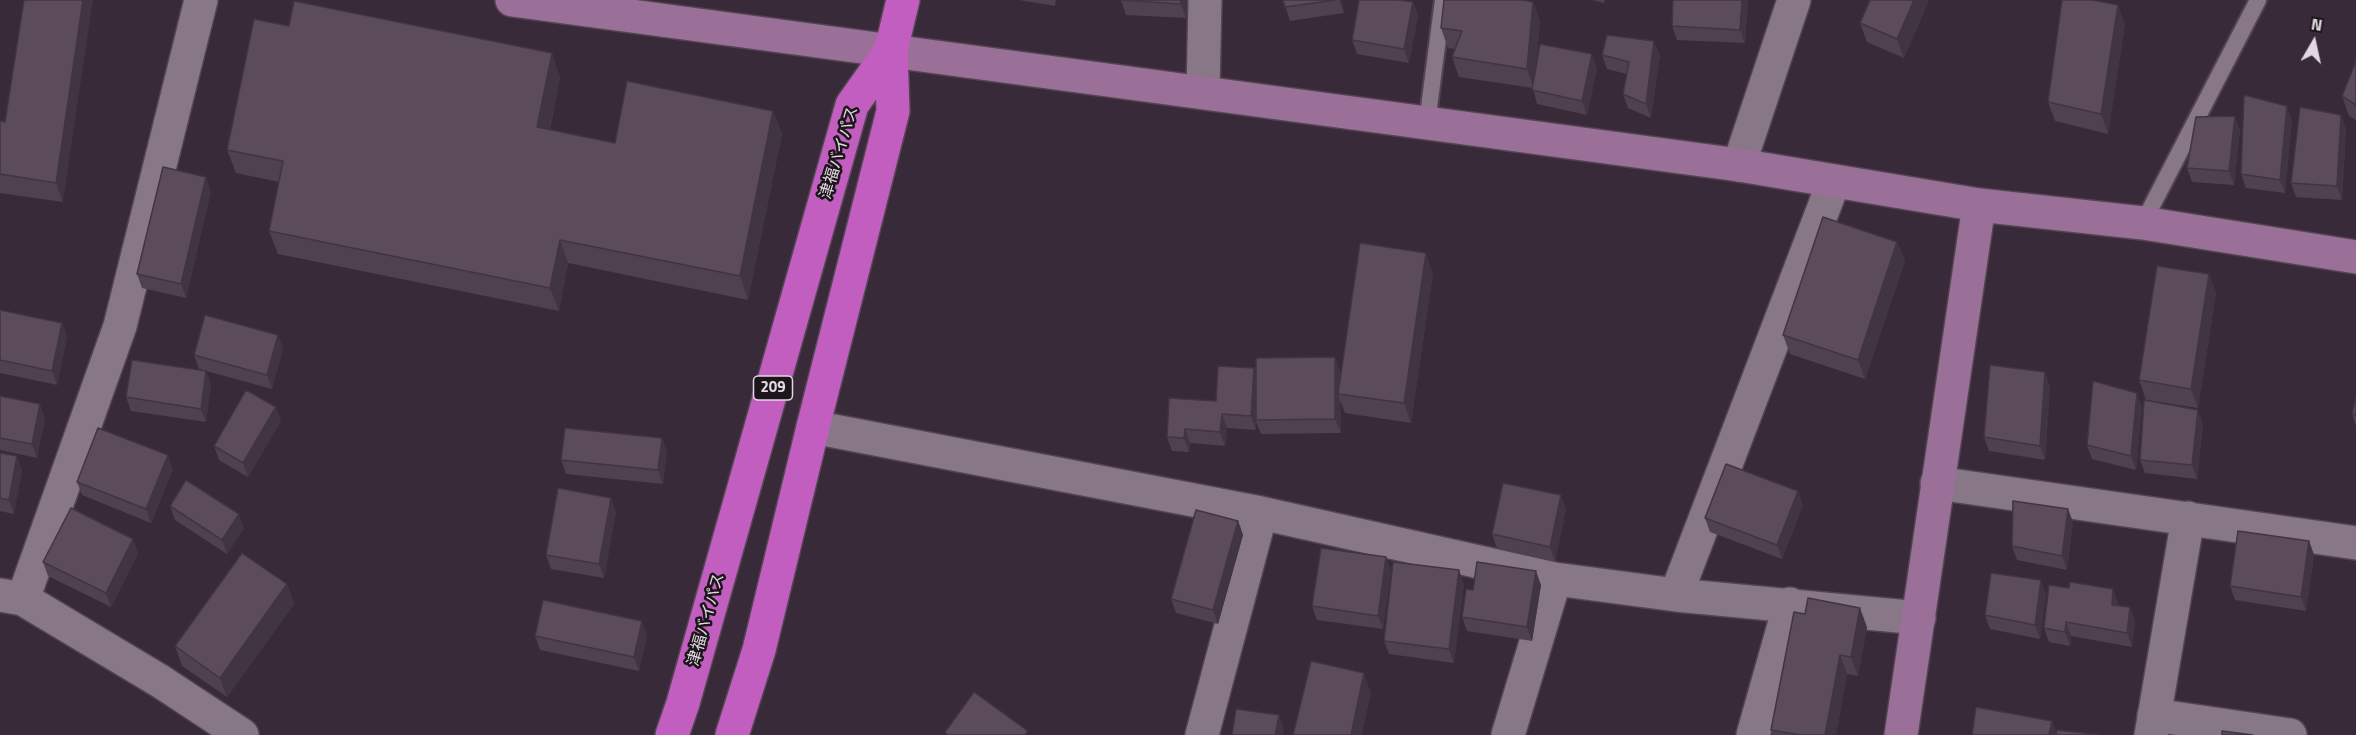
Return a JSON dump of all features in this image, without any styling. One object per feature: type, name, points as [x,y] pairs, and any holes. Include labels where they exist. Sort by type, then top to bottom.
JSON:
[{"type":"highway","name":"209","points":[[732,735],[759,650],[893,111],[891,50],[903,0]]},
{"type":"highway","name":"津福バイパス","points":[[672,735],[852,105],[891,50]]},
{"type":"street","points":[[201,0],[120,326],[12,597],[160,681],[242,735]]},
{"type":"street","points":[[512,0],[646,9],[891,50],[1739,165],[1979,205],[2143,223],[2356,257]]},
{"type":"street","points":[[1203,93],[1205,0]]},
{"type":"street","points":[[1739,165],[1794,0]]},
{"type":"street","points":[[1676,595],[1834,181]]},
{"type":"street","points":[[1901,735],[1979,205]]},
{"type":"street","points":[[813,427],[1261,513],[1555,579],[1676,595],[1919,618]]},
{"type":"street","points":[[1937,483],[2356,543]]},
{"type":"street","points":[[1202,735],[1261,513]]},
{"type":"street","points":[[2188,518],[2152,725],[2290,735]]},
{"type":"street","points":[[1508,735],[1555,579]]},
{"type":"street","points":[[1754,735],[1790,604]]},
{"type":"lane","points":[[1427,123],[1443,0]]},
{"type":"lane","points":[[2143,223],[2258,0]]},
{"type":"building","points":[[24,0],[83,0],[56,183],[0,174],[0,121],[5,122]]},
{"type":"building","points":[[1121,0],[1181,0],[1181,4]]},
{"type":"building","points":[[1283,0],[1335,0],[1285,7]]},
{"type":"building","points":[[1359,0],[1413,2],[1404,49],[1352,40]]},
{"type":"building","points":[[1444,0],[1533,2],[1527,69],[1452,57],[1462,31],[1441,28]]},
{"type":"building","points":[[1673,0],[1742,0],[1740,30],[1672,26]]},
{"type":"building","points":[[1870,0],[1914,0],[1897,39],[1860,23]]},
{"type":"building","points":[[2062,0],[2092,0],[2118,5],[2101,114],[2048,102]]},
{"type":"building","points":[[294,1],[552,53],[537,127],[615,143],[627,81],[773,111],[740,276],[560,240],[550,288],[269,231],[283,161],[227,150],[254,19],[289,26]]},
{"type":"building","points":[[1607,35],[1654,41],[1646,104],[1623,94],[1629,62],[1602,55]]},
{"type":"building","points":[[1540,44],[1592,54],[1582,101],[1532,90]]},
{"type":"building","points":[[2356,61],[2356,105],[2342,96]]},
{"type":"building","points":[[2244,95],[2287,106],[2280,180],[2241,174]]},
{"type":"building","points":[[2300,107],[2341,115],[2337,186],[2291,183]]},
{"type":"building","points":[[2235,116],[2229,171],[2187,168],[2196,117]]},
{"type":"building","points":[[163,167],[206,177],[181,284],[137,274]]},
{"type":"building","points":[[1823,217],[1897,242],[1858,360],[1783,335]]},
{"type":"building","points":[[1360,243],[1426,253],[1404,403],[1338,394]]},
{"type":"building","points":[[2157,266],[2209,274],[2191,389],[2139,380]]},
{"type":"building","points":[[0,310],[62,323],[52,371],[0,360]]},
{"type":"building","points":[[205,315],[278,335],[267,375],[194,355]]},
{"type":"building","points":[[1335,357],[1335,419],[1256,420],[1256,358]]},
{"type":"building","points":[[132,360],[206,371],[201,409],[126,397]]},
{"type":"building","points":[[1990,365],[2045,372],[2040,446],[1984,437]]},
{"type":"building","points":[[1218,366],[1254,368],[1251,416],[1222,414],[1220,432],[1185,429],[1184,438],[1167,437],[1169,398],[1216,401]]},
{"type":"building","points":[[2093,381],[2137,393],[2131,456],[2087,445]]},
{"type":"building","points":[[246,390],[276,407],[243,463],[214,446]]},
{"type":"building","points":[[0,396],[40,404],[32,444],[0,438]]},
{"type":"building","points":[[2356,397],[2356,415],[2352,414]]},
{"type":"building","points":[[2144,400],[2198,410],[2192,465],[2140,460]]},
{"type":"building","points":[[98,428],[168,455],[146,509],[77,482]]},
{"type":"building","points":[[565,428],[662,438],[658,470],[561,460]]},
{"type":"building","points":[[0,453],[17,456],[9,500],[0,498]]},
{"type":"building","points":[[1726,464],[1798,491],[1777,545],[1705,518]]},
{"type":"building","points":[[186,480],[239,514],[222,540],[170,506]]},
{"type":"building","points":[[1503,483],[1561,495],[1550,547],[1492,534]]},
{"type":"building","points":[[558,488],[611,498],[599,564],[546,555]]},
{"type":"building","points":[[2013,501],[2068,509],[2062,556],[2012,546]]},
{"type":"building","points":[[71,508],[133,539],[106,593],[43,562]]},
{"type":"building","points":[[1196,510],[1238,521],[1213,610],[1171,599]]},
{"type":"building","points":[[2238,531],[2309,541],[2301,597],[2230,586]]},
{"type":"building","points":[[1321,548],[1386,557],[1378,616],[1312,606]]},
{"type":"building","points":[[242,553],[287,584],[220,678],[175,646]]},
{"type":"building","points":[[1393,562],[1459,570],[1449,649],[1384,641]]},
{"type":"building","points":[[1477,562],[1536,571],[1527,627],[1462,617],[1466,589],[1473,590]]},
{"type":"building","points":[[1991,573],[2041,580],[2035,625],[1985,615]]},
{"type":"building","points":[[2070,582],[2113,589],[2112,605],[2130,607],[2127,633],[2066,622],[2065,632],[2044,628],[2049,585],[2069,588]]},
{"type":"building","points":[[1808,598],[1860,608],[1851,657],[1840,655],[1825,735],[1801,735],[1771,730],[1794,612],[1805,614]]},
{"type":"building","points":[[543,600],[642,621],[634,657],[535,636]]},
{"type":"building","points":[[1311,661],[1364,673],[1351,735],[1293,735]]},
{"type":"building","points":[[974,692],[1028,731],[1025,735],[948,735],[945,732]]},
{"type":"building","points":[[1976,707],[2052,721],[2049,735],[1972,735]]},
{"type":"building","points":[[1236,709],[1279,715],[1275,735],[1232,735]]},
{"type":"building","points":[[2057,730],[2101,735],[2056,735]]},
{"type":"building","points":[[2222,731],[2253,735],[2222,735]]}]
